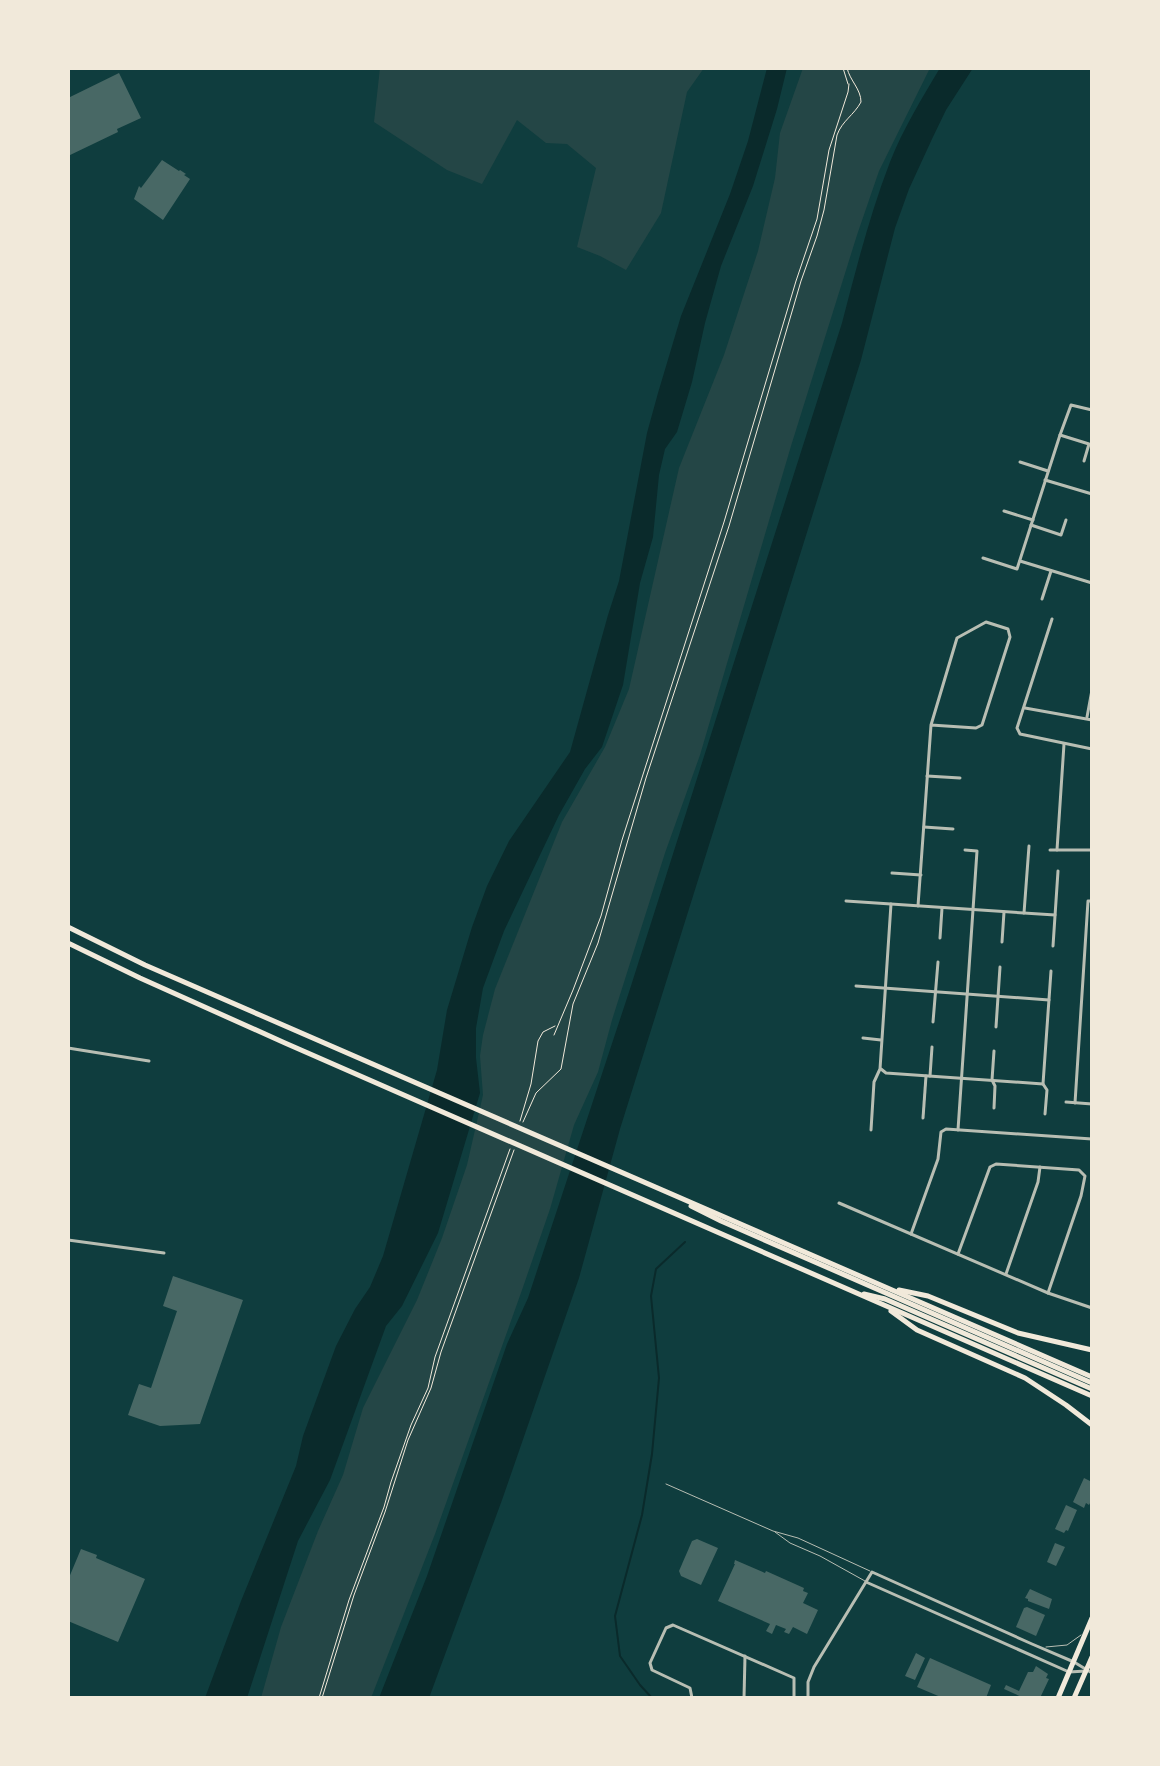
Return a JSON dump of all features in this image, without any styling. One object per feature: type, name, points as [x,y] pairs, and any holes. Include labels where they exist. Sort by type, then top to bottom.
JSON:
[{"type":"main road","points":[[68,927],[145,965],[1092,1377]]},
{"type":"main road","points":[[68,943],[285,1043],[1092,1396]]},
{"type":"main road","points":[[673,1195],[721,1221],[1092,1383]]},
{"type":"main road","points":[[890,1288],[928,1296],[1018,1333],[1092,1350]]},
{"type":"main road","points":[[851,1291],[885,1299],[1092,1389]]},
{"type":"main road","points":[[884,1305],[917,1330],[1025,1378],[1092,1425]]},
{"type":"main road","points":[[1058,1698],[1092,1618]]},
{"type":"main road","points":[[1074,1698],[1089,1672],[1092,1657]]},
{"type":"street","points":[[983,558],[1017,569],[1071,405],[1092,410]]},
{"type":"street","points":[[1060,435],[1089,444],[1084,461]]},
{"type":"street","points":[[1020,462],[1048,471]]},
{"type":"street","points":[[1045,480],[1092,494]]},
{"type":"street","points":[[1004,511],[1033,520]]},
{"type":"street","points":[[1031,525],[1061,535],[1066,520]]},
{"type":"street","points":[[1020,561],[1092,583]]},
{"type":"street","points":[[1042,599],[1051,571]]},
{"type":"street","points":[[1052,619],[1017,728],[1020,734],[1092,749]]},
{"type":"street","points":[[918,906],[931,725],[957,638],[986,622],[1008,629],[1010,637],[982,725],[976,728],[931,725]]},
{"type":"street","points":[[1086,719],[1092,690]]},
{"type":"street","points":[[1024,707],[1092,720]]},
{"type":"street","points":[[1057,850],[1064,744]]},
{"type":"street","points":[[927,776],[960,778]]},
{"type":"street","points":[[924,827],[953,829]]},
{"type":"street","points":[[1024,913],[1029,846]]},
{"type":"street","points":[[958,1130],[977,851],[965,850]]},
{"type":"street","points":[[1050,850],[1092,850]]},
{"type":"street","points":[[1053,946],[1058,871]]},
{"type":"street","points":[[892,873],[921,875]]},
{"type":"street","points":[[846,901],[1055,915]]},
{"type":"street","points":[[1075,1103],[1090,901]]},
{"type":"street","points":[[871,1130],[874,1082],[880,1069],[891,904]]},
{"type":"street","points":[[940,938],[942,908]]},
{"type":"street","points":[[1002,942],[1004,912]]},
{"type":"street","points":[[933,1022],[938,962]]},
{"type":"street","points":[[996,1027],[1000,967]]},
{"type":"street","points":[[1045,1114],[1047,1090],[1043,1084],[1051,971]]},
{"type":"street","points":[[856,986],[1049,1000]]},
{"type":"street","points":[[863,1038],[881,1040]]},
{"type":"street","points":[[923,1118],[932,1047]]},
{"type":"street","points":[[68,1048],[149,1061]]},
{"type":"street","points":[[994,1051],[994,1108]]},
{"type":"street","points":[[880,1069],[886,1073],[1043,1084]]},
{"type":"street","points":[[1066,1102],[1092,1104]]},
{"type":"street","points":[[911,1234],[938,1159],[941,1132],[946,1129],[1092,1139]]},
{"type":"street","points":[[958,1254],[990,1167],[996,1164],[1079,1170],[1085,1176],[1081,1196],[1048,1293]]},
{"type":"street","points":[[1005,1275],[1038,1182],[1040,1167]]},
{"type":"street","points":[[839,1203],[1048,1293],[1092,1308]]},
{"type":"street","points":[[68,1240],[164,1253]]},
{"type":"street","points":[[808,1698],[808,1682],[814,1667],[872,1572],[1042,1647],[1089,1672]]},
{"type":"street","points":[[866,1582],[1069,1672],[1089,1672]]},
{"type":"street","points":[[692,1698],[690,1688],[652,1670],[650,1663],[666,1628],[673,1625],[794,1678],[794,1698]]},
{"type":"street","points":[[744,1698],[745,1656]]},
{"type":"lane","points":[[666,1484],[872,1572]]},
{"type":"lane","points":[[773,1531],[866,1582]]},
{"type":"lane","points":[[1042,1647],[1067,1645],[1088,1627]]},
{"type":"path","points":[[554,1035],[601,916],[622,840],[817,219],[829,150],[848,92],[843,68]]},
{"type":"path","points":[[523,1120],[536,1093],[562,1066],[573,1004],[598,943],[626,842],[729,526],[817,236],[837,135],[842,124],[861,102],[847,68]]},
{"type":"path","points":[[518,1127],[531,1084],[538,1041],[543,1032],[558,1025]]},
{"type":"path","points":[[320,1698],[408,1440],[431,1388],[441,1352],[516,1145]]},
{"type":"path","points":[[320,1698],[349,1600],[411,1425],[428,1388],[435,1357],[511,1146]]},
{"type":"shaded area","points":[[380,68],[704,68],[687,92],[661,213],[626,270],[577,247],[596,168],[567,144],[546,143],[517,120],[482,184],[447,170],[374,122]]},
{"type":"shaded area","points":[[767,68],[787,68],[753,186],[721,266],[677,432],[665,449],[659,475],[653,537],[640,583],[623,685],[602,747],[585,769],[559,815],[504,931],[483,988],[476,1028],[480,1093],[438,1233],[402,1306],[386,1326],[330,1480],[298,1541],[247,1698],[205,1698],[296,1466],[303,1436],[336,1346],[370,1287],[383,1256],[437,1070],[447,1010],[487,886],[509,841],[570,752],[619,581],[647,433],[658,393],[681,316],[748,141]]},
{"type":"shaded area","points":[[803,68],[930,68],[879,171],[857,235],[700,755],[665,853],[598,1072],[574,1125],[522,1290],[435,1534],[371,1698],[261,1698],[281,1627],[343,1475],[363,1408],[417,1300],[467,1165],[483,1095],[480,1056],[495,989],[562,822],[605,747],[629,689],[679,468],[724,355],[758,251],[775,178],[780,133]]},
{"type":"shaded area","points":[[940,68],[973,68],[946,110],[909,189],[895,228],[861,360],[620,1129],[579,1278],[429,1698],[379,1698],[427,1576],[507,1344],[528,1298],[842,323],[883,182],[913,114]]},
{"type":"building","points":[[119,73],[141,118],[68,156],[68,98]]},
{"type":"building","points":[[162,160],[190,179],[163,220],[134,199],[139,186],[141,188]]},
{"type":"building","points":[[173,1276],[243,1300],[200,1424],[160,1426],[128,1415],[139,1384],[151,1388],[177,1311],[163,1306]]},
{"type":"building","points":[[1084,1478],[1092,1482],[1092,1499],[1084,1508],[1073,1502]]},
{"type":"building","points":[[1066,1505],[1077,1510],[1068,1531],[1064,1533],[1055,1529]]},
{"type":"building","points":[[697,1539],[718,1548],[701,1585],[681,1576],[679,1571],[692,1541]]},
{"type":"building","points":[[1055,1543],[1065,1547],[1056,1566],[1047,1562]]},
{"type":"building","points":[[81,1549],[145,1579],[118,1642],[68,1621],[68,1580]]},
{"type":"building","points":[[735,1560],[804,1588],[803,1591],[808,1593],[803,1603],[818,1610],[807,1634],[793,1627],[789,1634],[784,1632],[786,1629],[776,1625],[772,1634],[766,1631],[770,1624],[718,1601]]},
{"type":"building","points":[[1030,1589],[1052,1599],[1049,1609],[1025,1598]]},
{"type":"building","points":[[1027,1607],[1045,1615],[1036,1636],[1016,1627]]},
{"type":"building","points":[[916,1653],[925,1658],[915,1680],[905,1676]]},
{"type":"building","points":[[930,1658],[991,1685],[986,1698],[943,1698],[917,1687]]},
{"type":"building","points":[[1036,1666],[1048,1674],[1046,1678],[1049,1679],[1040,1698],[1024,1698],[1004,1689],[1006,1685],[1019,1691],[1028,1672],[1033,1672]]},
{"type":"waterway","points":[[652,1698],[620,1656],[615,1616],[642,1515],[652,1454],[659,1378],[651,1296],[656,1269],[685,1242]]}]
